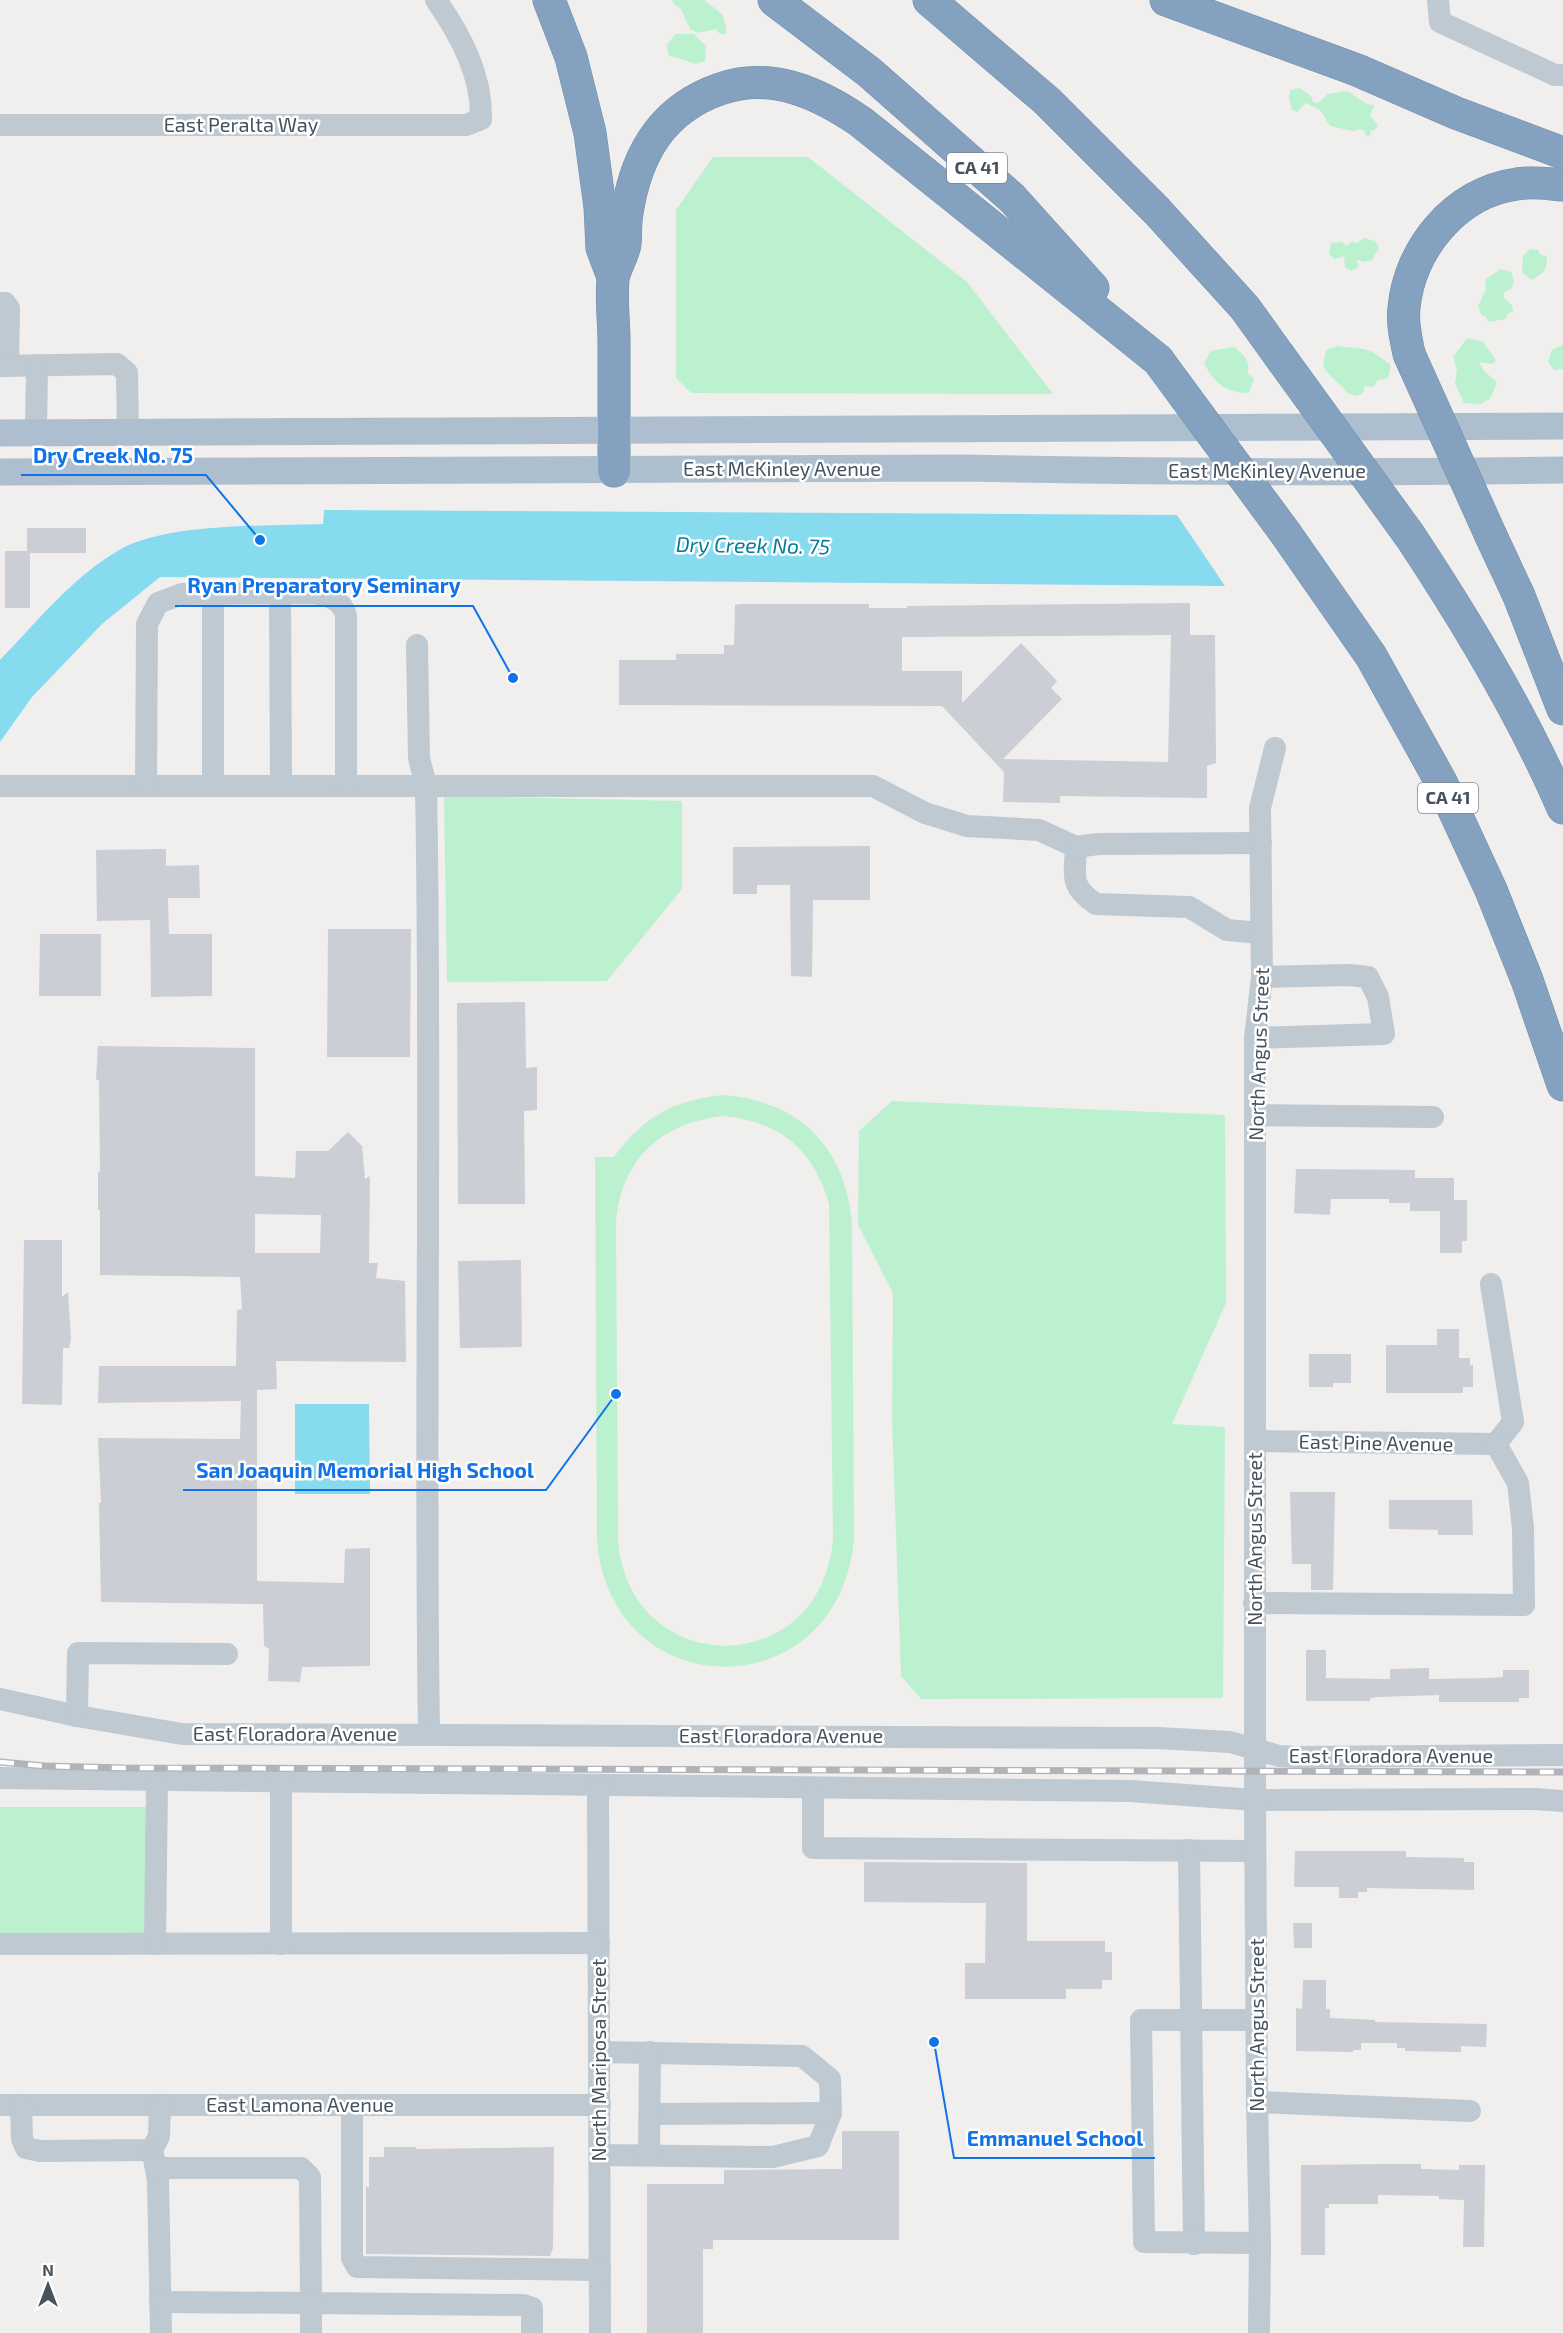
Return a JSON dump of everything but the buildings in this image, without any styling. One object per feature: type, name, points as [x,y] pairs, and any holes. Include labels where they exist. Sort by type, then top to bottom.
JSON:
[{"type":"highway","points":[[549,0],[571,57],[590,133],[598,187],[602,249],[613,277],[614,471]]},
{"type":"highway","name":"CA 41","points":[[774,0],[869,72],[1012,198],[1158,360],[1287,534],[1371,656],[1441,782],[1491,891],[1527,980],[1563,1085]]},
{"type":"highway","points":[[929,0],[1047,101],[1149,203],[1245,308],[1410,536],[1457,607],[1548,772],[1563,808]]},
{"type":"highway","points":[[1166,0],[1357,70],[1456,112],[1563,153]]},
{"type":"highway","points":[[613,277],[625,246],[626,215],[632,187],[650,141],[667,121],[706,94],[726,87],[752,82],[782,84],[834,103],[861,122],[1158,360]]},
{"type":"highway","points":[[1563,185],[1517,184],[1472,199],[1454,212],[1424,246],[1413,266],[1403,310],[1409,354],[1523,607],[1563,709]]},
{"type":"main road","name":"East McKinley Avenue","points":[[0,433],[1563,426]]},
{"type":"main road","name":"East McKinley Avenue","points":[[0,472],[964,468],[1394,472],[1563,470]]},
{"type":"street","name":"East Peralta Way","points":[[0,125],[466,124],[481,119],[482,102],[478,81],[463,43],[436,0]]},
{"type":"street","points":[[1438,0],[1440,22],[1555,75],[1563,75]]},
{"type":"street","points":[[0,303],[5,303],[9,308],[4,366],[117,364],[127,373],[128,432]]},
{"type":"street","points":[[36,433],[37,365]]},
{"type":"street","points":[[280,593],[280,786]]},
{"type":"street","points":[[146,786],[147,624],[158,603],[182,594],[313,593],[328,595],[344,608],[347,646],[346,786]]},
{"type":"street","points":[[213,594],[213,786]]},
{"type":"street","points":[[417,645],[419,758],[426,786],[430,975],[427,1309],[429,1734]]},
{"type":"street","name":"North Angus Street","points":[[1259,2333],[1254,1603],[1255,1038],[1262,978],[1260,808],[1275,748]]},
{"type":"street","points":[[0,786],[873,786],[925,813],[967,826],[1039,830],[1076,847],[1098,844],[1261,843]]},
{"type":"street","points":[[1076,847],[1075,882],[1084,896],[1096,904],[1189,907],[1227,930],[1261,933]]},
{"type":"street","points":[[1255,1038],[1384,1034],[1378,997],[1368,977],[1349,975],[1262,978]]},
{"type":"street","points":[[1256,1114],[1433,1117]]},
{"type":"street","points":[[1254,1603],[1524,1605],[1523,1528],[1518,1483],[1497,1444],[1513,1422],[1491,1284]]},
{"type":"street","name":"East Pine Avenue","points":[[1255,1442],[1497,1444]]},
{"type":"street","points":[[77,1716],[78,1653],[226,1654]]},
{"type":"street","name":"East Floradora Avenue","points":[[0,1699],[77,1716],[182,1734],[1158,1738],[1230,1742],[1279,1756],[1296,1757],[1563,1755]]},
{"type":"street","points":[[0,1778],[598,1787],[1130,1791],[1255,1800],[1534,1799],[1563,1801]]},
{"type":"street","points":[[155,1944],[158,1781]]},
{"type":"street","points":[[280,1944],[281,1782]]},
{"type":"street","name":"North Mariposa Street","points":[[598,1787],[600,2333]]},
{"type":"street","points":[[813,1788],[813,1848],[1255,1851]]},
{"type":"street","points":[[1189,1850],[1194,2244]]},
{"type":"street","points":[[0,1944],[599,1943]]},
{"type":"street","points":[[1256,2020],[1141,2020],[1144,2242],[1260,2243]]},
{"type":"street","points":[[599,2052],[802,2056],[830,2079],[831,2113],[818,2146],[773,2157],[600,2155]]},
{"type":"street","points":[[649,2155],[650,2052]]},
{"type":"street","points":[[1257,2102],[1470,2111]]},
{"type":"street","points":[[11,2105],[26,2148],[40,2151],[301,2168],[310,2177],[311,2333]]},
{"type":"street","name":"East Lamona Avenue","points":[[11,2105],[600,2105]]},
{"type":"street","points":[[160,2105],[159,2136],[154,2159],[158,2180],[161,2333]]},
{"type":"street","points":[[352,2105],[352,2258],[357,2267],[600,2270]]},
{"type":"street","points":[[650,2114],[831,2113]]},
{"type":"street","points":[[160,2302],[523,2305],[532,2308],[532,2333]]},
{"type":"green space","points":[[672,0],[704,0],[722,14],[726,34],[720,34],[716,29],[698,33],[690,29],[681,9]]},
{"type":"green space","points":[[675,34],[694,34],[706,46],[705,61],[696,64],[668,55],[667,45]]},
{"type":"green space","points":[[1300,88],[1311,96],[1313,102],[1318,103],[1328,94],[1347,91],[1367,104],[1374,105],[1370,116],[1378,125],[1374,131],[1370,130],[1371,135],[1367,137],[1363,129],[1353,131],[1330,126],[1320,110],[1306,103],[1297,112],[1292,110],[1289,99],[1290,90]]},
{"type":"green space","points":[[713,157],[808,157],[967,282],[1053,394],[691,393],[676,378],[676,210]]},
{"type":"green space","points":[[1364,238],[1375,241],[1379,248],[1372,260],[1363,262],[1356,259],[1359,266],[1352,271],[1345,267],[1344,256],[1335,259],[1329,254],[1331,243],[1341,242],[1347,246],[1351,242],[1357,243]]},
{"type":"green space","points":[[1530,249],[1538,250],[1540,254],[1547,257],[1544,272],[1531,280],[1522,272],[1523,256]]},
{"type":"green space","points":[[1501,269],[1511,272],[1514,281],[1511,289],[1504,292],[1504,298],[1512,305],[1513,312],[1508,313],[1506,319],[1489,322],[1481,315],[1478,306],[1486,289],[1485,280]]},
{"type":"green space","points":[[1467,338],[1483,342],[1496,360],[1493,364],[1479,362],[1484,371],[1497,382],[1490,399],[1480,404],[1464,403],[1455,384],[1457,369],[1453,357]]},
{"type":"green space","points":[[1563,345],[1563,369],[1554,370],[1548,362],[1552,350]]},
{"type":"green space","points":[[1337,346],[1366,350],[1377,355],[1390,364],[1387,379],[1378,380],[1373,387],[1365,386],[1363,393],[1357,396],[1347,393],[1323,366],[1326,350]]},
{"type":"green space","points":[[1234,347],[1246,358],[1248,374],[1254,378],[1249,393],[1241,393],[1222,386],[1204,363],[1211,351]]},
{"type":"green space","points":[[444,796],[682,801],[682,889],[607,981],[447,982]]},
{"type":"green space","points":[[723,1095],[750,1099],[774,1107],[795,1118],[813,1132],[828,1150],[840,1171],[848,1196],[852,1223],[854,1539],[839,1595],[809,1635],[770,1659],[725,1667],[680,1659],[641,1635],[611,1595],[597,1540],[595,1157],[614,1157],[636,1131],[648,1121],[675,1106],[705,1097]],"holes":[[[723,1116],[743,1119],[777,1132],[804,1153],[814,1168],[829,1204],[833,1539],[821,1586],[796,1619],[763,1639],[725,1646],[688,1639],[655,1619],[630,1586],[618,1540],[616,1224],[619,1201],[635,1164],[663,1136],[701,1120]]]},
{"type":"green space","points":[[892,1101],[1225,1115],[1226,1303],[1172,1424],[1225,1427],[1223,1698],[921,1699],[901,1676],[892,1420],[893,1293],[858,1225],[859,1131]]},
{"type":"green space","points":[[0,1807],[148,1807],[149,1934],[0,1934]]},
{"type":"water","points":[[324,510],[1177,515],[1225,586],[160,577],[102,624],[32,697],[0,742],[0,660],[56,600],[87,572],[121,549],[165,534],[247,526],[323,524]]},
{"type":"water","points":[[295,1404],[369,1404],[370,1494],[295,1494]]},
{"type":"railway","points":[[0,1762],[45,1766],[124,1768],[1563,1772]]},
{"type":"place","name":"Dry Creek No. 75","points":[[260,540]]},
{"type":"place","name":"Ryan Preparatory Seminary","points":[[513,678]]},
{"type":"place","name":"San Joaquin Memorial High School","points":[[616,1394]]},
{"type":"place","name":"Emmanuel School","points":[[934,2042]]}]
